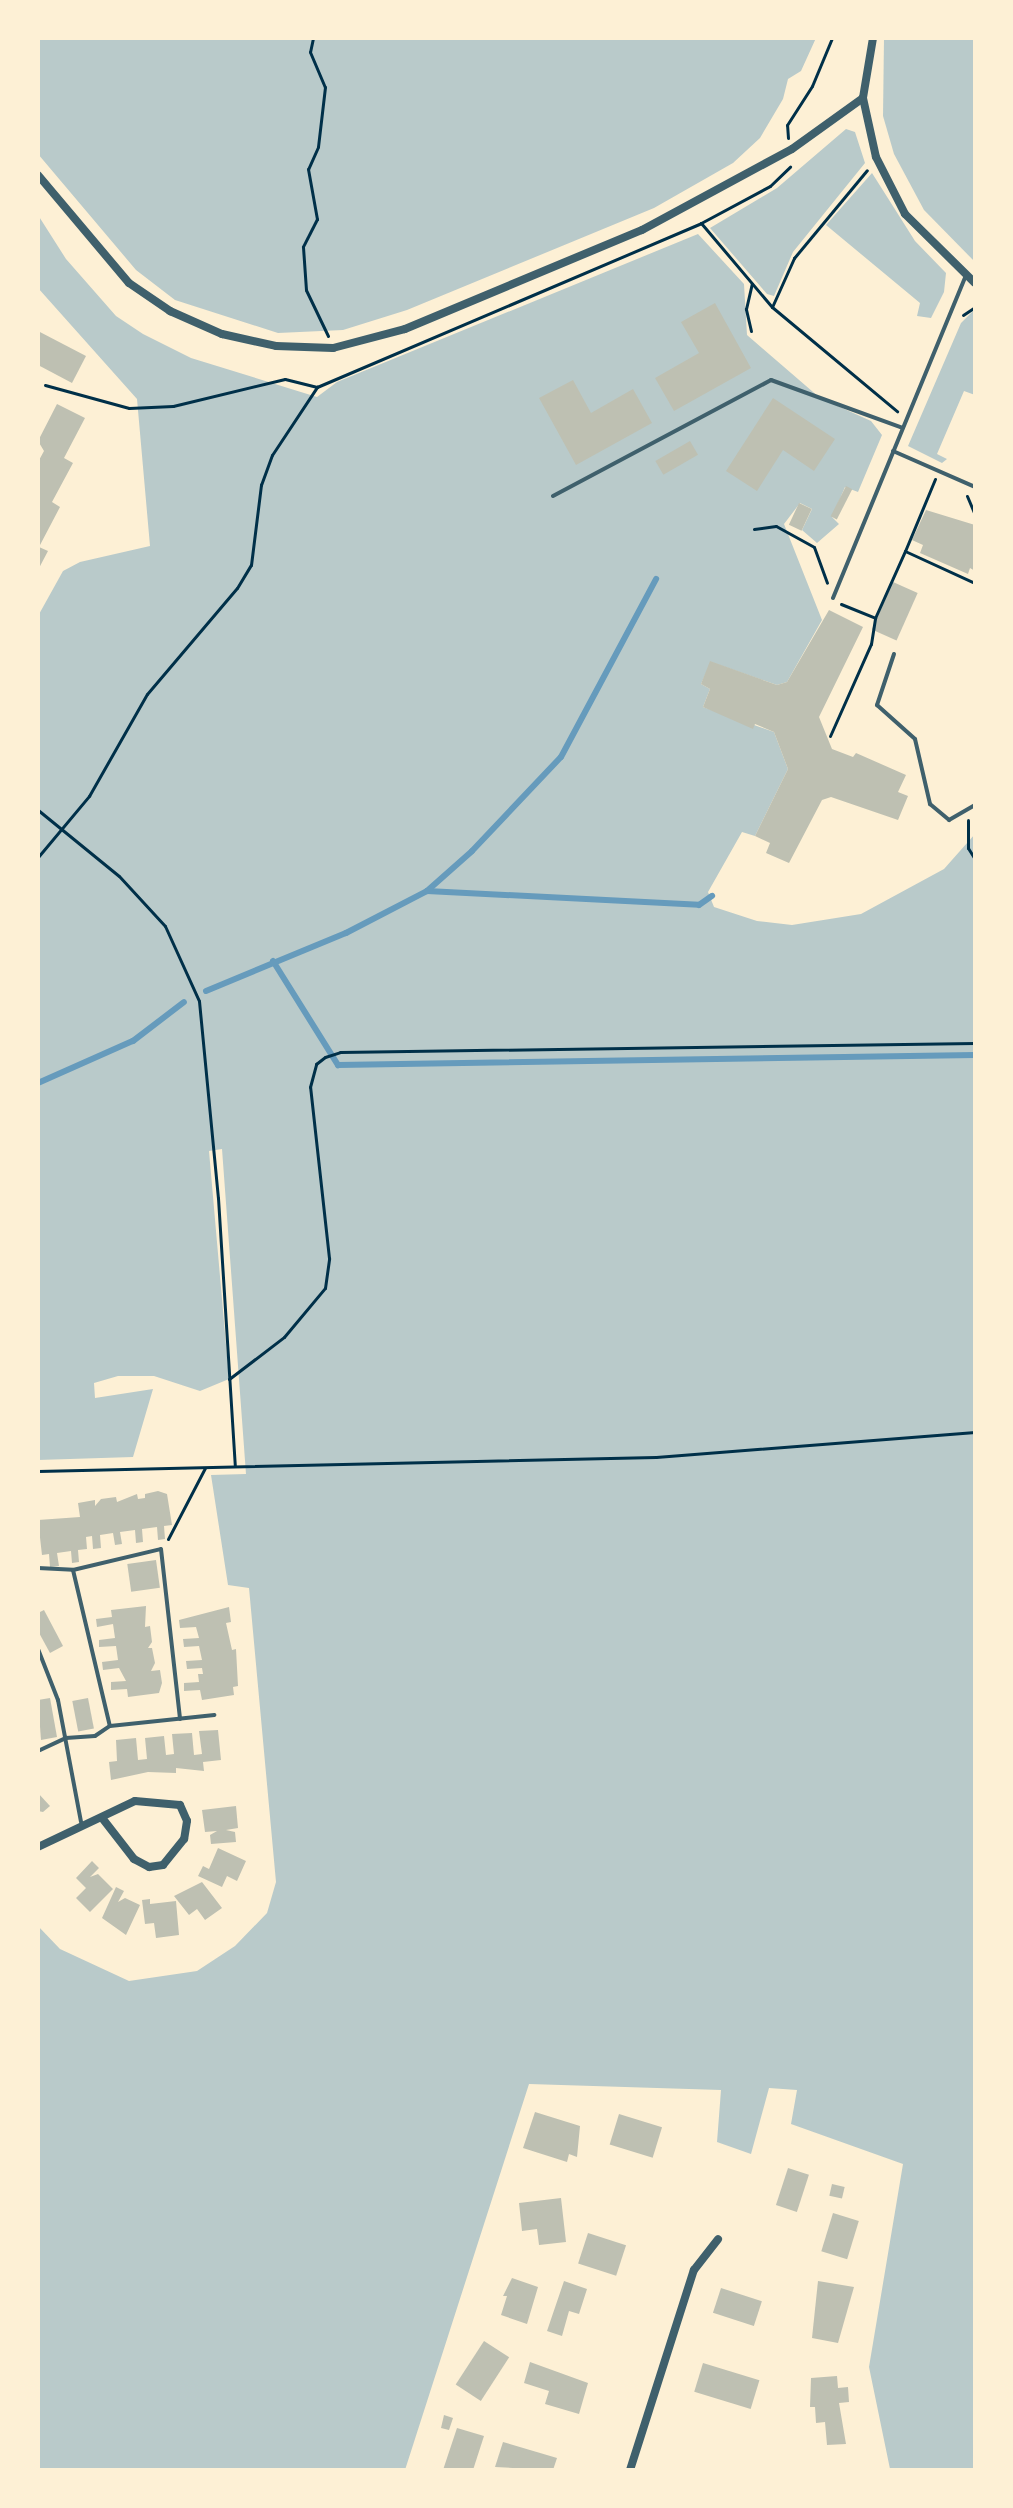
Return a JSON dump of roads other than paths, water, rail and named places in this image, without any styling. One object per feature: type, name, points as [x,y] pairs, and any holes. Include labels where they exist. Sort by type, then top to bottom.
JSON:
[{"type":"street","points":[[873,38],[863,98],[876,157],[905,214],[975,283]]},
{"type":"street","points":[[38,175],[129,283],[170,311],[222,334],[276,346],[333,348],[405,329],[642,230],[792,149],[863,98]]},
{"type":"street","points":[[38,1847],[81,1822],[103,1819],[135,1801],[156,1799],[180,1805],[187,1821],[184,1839],[163,1865],[149,1867],[134,1859],[103,1819]]},
{"type":"street","points":[[630,2470],[694,2270],[718,2239]]},
{"type":"lane","points":[[835,600],[966,275]]},
{"type":"lane","points":[[553,496],[771,380],[903,428]]},
{"type":"lane","points":[[893,451],[975,487]]},
{"type":"lane","points":[[894,654],[877,705],[915,739],[930,804],[938,814],[949,820],[975,805]]},
{"type":"lane","points":[[38,1568],[73,1570],[161,1549],[180,1719]]},
{"type":"lane","points":[[73,1570],[110,1726]]},
{"type":"lane","points":[[38,1649],[58,1700],[81,1822]]},
{"type":"lane","points":[[38,1751],[66,1738],[95,1736],[110,1726],[214,1715]]},
{"type":"waterway","points":[[206,991],[346,933],[427,891],[472,851],[561,757],[656,579]]},
{"type":"waterway","points":[[427,891],[699,905],[712,896]]},
{"type":"waterway","points":[[273,961],[338,1065],[975,1055]]},
{"type":"waterway","points":[[38,1083],[133,1041],[184,1002]]}]
